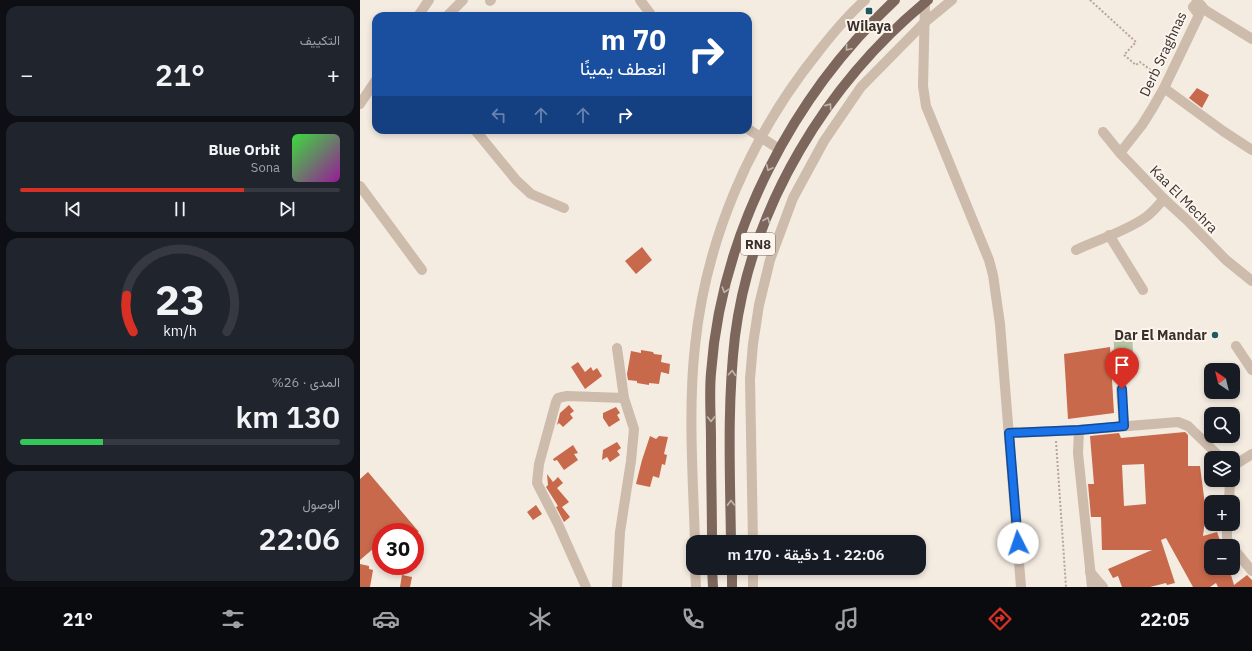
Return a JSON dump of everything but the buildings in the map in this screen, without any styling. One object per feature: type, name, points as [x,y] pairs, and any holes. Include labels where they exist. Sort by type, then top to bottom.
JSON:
[{"type":"main road","name":"RN8","points":[[712,535],[711,373],[723,292],[738,242],[756,197],[779,149],[801,111],[830,71],[864,31],[895,0]]},
{"type":"main road","name":"RN8","points":[[731,535],[730,422],[733,355],[742,297],[757,247],[785,179],[802,146],[822,116],[845,84],[871,54],[926,1]]},
{"type":"main road","points":[[712,575],[713,587]]},
{"type":"main road","points":[[732,575],[732,587]]},
{"type":"street","points":[[421,12],[429,0]]},
{"type":"street","points":[[451,12],[463,0]]},
{"type":"street","points":[[640,0],[649,12]]},
{"type":"street","points":[[695,535],[692,404],[695,346],[701,306],[718,233],[735,191],[761,138],[779,106],[801,73],[836,30],[865,0]]},
{"type":"street","points":[[753,535],[750,379],[753,344],[759,305],[770,260],[793,198],[824,141],[861,87],[924,22],[952,0]]},
{"type":"street","points":[[926,1],[924,22],[923,86],[926,106],[989,260],[993,275],[1000,324],[1021,587]]},
{"type":"street","name":"Derb Sraghnas","points":[[1120,153],[1142,125],[1166,85],[1199,15],[1193,7],[1197,2],[1205,10],[1252,39]]},
{"type":"street","points":[[1166,85],[1223,131],[1252,150]]},
{"type":"street","points":[[360,104],[372,86]]},
{"type":"street","points":[[752,132],[779,149]]},
{"type":"street","name":"Kaa El Mechra","points":[[1103,132],[1120,153],[1164,199],[1226,260],[1252,282]]},
{"type":"street","points":[[478,134],[516,180],[531,194],[564,208]]},
{"type":"street","points":[[360,186],[422,270]]},
{"type":"street","points":[[1076,250],[1120,231],[1146,216],[1164,199]]},
{"type":"street","points":[[1110,235],[1143,290]]},
{"type":"street","points":[[1236,346],[1252,370]]},
{"type":"street","points":[[617,348],[624,398],[634,429],[631,461],[620,532],[617,587]]},
{"type":"street","points":[[1122,389],[1124,426]]},
{"type":"street","points":[[586,587],[561,530],[540,490],[537,478],[538,464],[558,398],[566,396],[624,398]]},
{"type":"street","points":[[1009,433],[1079,430],[1178,422],[1188,426],[1214,451]]},
{"type":"street","points":[[1079,430],[1078,452],[1092,587]]},
{"type":"street","points":[[1240,462],[1252,454]]},
{"type":"street","points":[[1240,557],[1252,571]]},
{"type":"street","points":[[1090,571],[1103,587]]},
{"type":"street","points":[[695,575],[696,587]]},
{"type":"street","points":[[753,575],[753,587]]},
{"type":"path","points":[[1090,0],[1136,42],[1124,55],[1136,64],[1140,62],[1166,85]]},
{"type":"path","points":[[1055,431],[1066,587]]},
{"type":"green space","points":[[1132,333],[1134,369],[1116,371],[1113,334]]},
{"type":"place","name":"Wilaya","points":[[869,11]]},
{"type":"place","name":"Dar El Mandar","points":[[1215,335]]},
{"type":"route","points":[[1018,543],[1009,433],[1079,430],[1124,426],[1122,389]]}]
